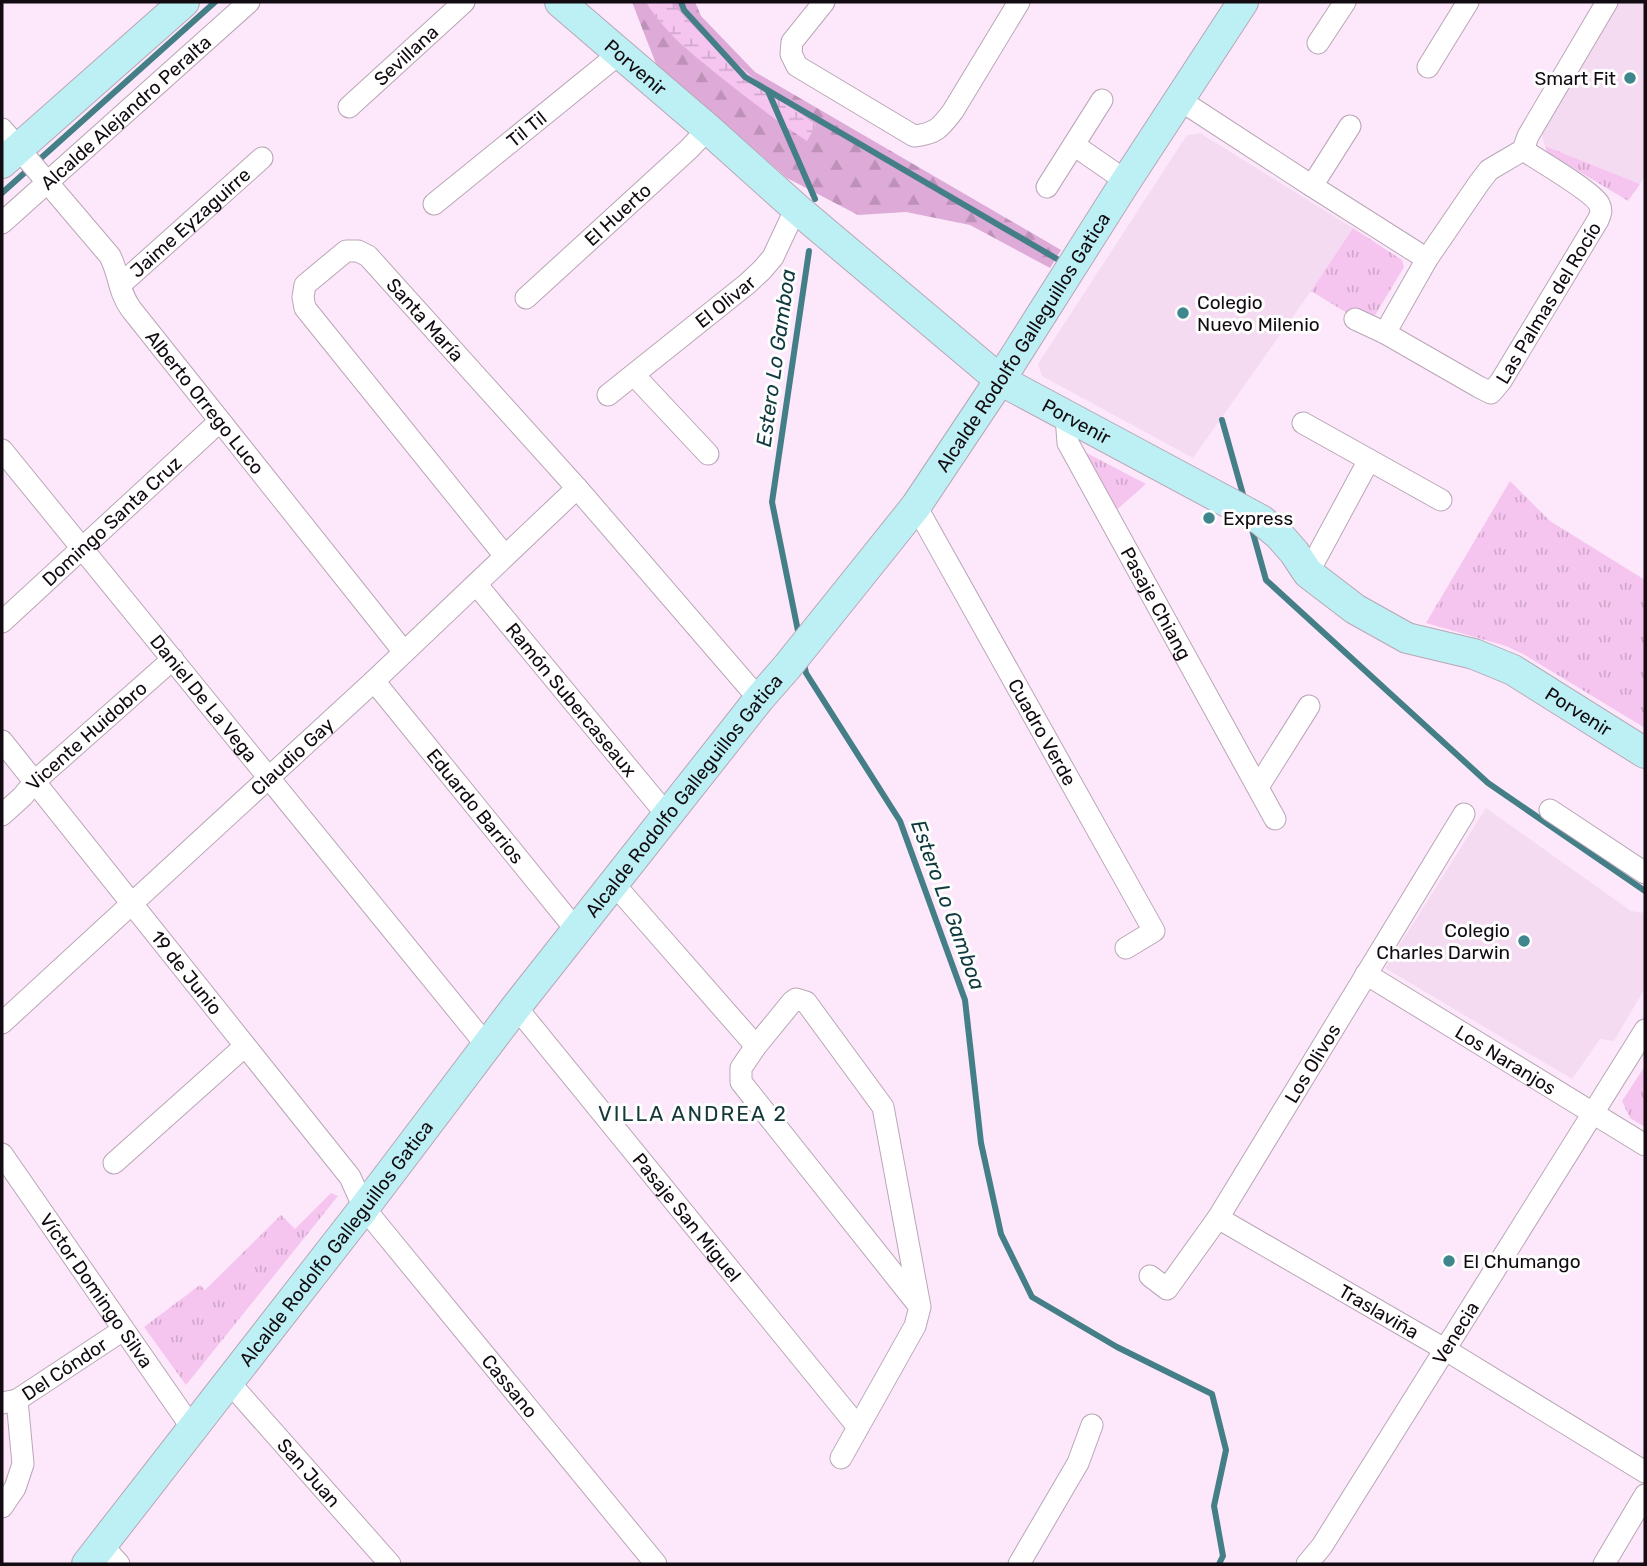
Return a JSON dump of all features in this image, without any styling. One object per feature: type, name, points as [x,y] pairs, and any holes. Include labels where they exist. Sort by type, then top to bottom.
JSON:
[{"type":"street","points":[[7,147],[184,2]]},
{"type":"street","name":"Alcalde Alejandro Peralta","points":[[2,223],[249,2]]},
{"type":"street","name":"Sevillana","points":[[349,107],[464,2]]},
{"type":"street","name":"Porvenir","points":[[560,2],[796,208],[1000,380],[1261,520],[1279,535],[1308,573],[1355,609],[1407,638],[1474,654],[1513,670],[1645,753]]},
{"type":"street","points":[[824,2],[792,42],[791,54],[797,65],[914,136],[928,135],[941,127],[1019,2]]},
{"type":"street","name":"Alcalde Rodolfo Galleguillos Gatica","points":[[103,1558],[192,1428],[364,1208],[516,1007],[916,506],[1243,2]]},
{"type":"street","points":[[1318,43],[1345,2]]},
{"type":"street","points":[[1428,67],[1468,2]]},
{"type":"street","points":[[1385,332],[1427,258],[1489,170],[1523,149],[1528,136],[1607,2]]},
{"type":"street","name":"Til Til","points":[[434,204],[620,53]]},
{"type":"street","points":[[1047,187],[1102,100]]},
{"type":"street","points":[[1180,100],[1427,258]]},
{"type":"street","points":[[1312,186],[1350,126]]},
{"type":"street","name":"El Huerto","points":[[526,298],[708,130]]},
{"type":"street","points":[[1074,145],[1126,181]]},
{"type":"street","name":"Alberto Orrego Luco","points":[[7,147],[47,181],[110,256],[117,269],[122,296],[131,309],[404,652]]},
{"type":"street","name":"Las Palmas del Rocío","points":[[1355,319],[1385,332],[1491,393],[1501,381],[1601,214],[1601,207],[1592,195],[1523,149]]},
{"type":"street","name":"Jaime Eyzaguirre","points":[[120,285],[262,158]]},
{"type":"street","name":"El Olivar","points":[[608,395],[762,270],[773,257],[796,208]]},
{"type":"street","name":"Santa María","points":[[505,556],[305,308],[305,285],[346,251],[358,251],[368,256],[578,488],[760,699]]},
{"type":"street","points":[[634,375],[708,454]]},
{"type":"street","name":"Pasaje Chiang","points":[[1066,416],[1068,443],[1275,819]]},
{"type":"street","name":"Domingo Santa Cruz","points":[[2,622],[220,421]]},
{"type":"street","points":[[1303,423],[1441,500]]},
{"type":"street","name":"Daniel De La Vega","points":[[2,450],[487,1046]]},
{"type":"street","points":[[1308,573],[1369,460]]},
{"type":"street","name":"Claudio Gay","points":[[2,1023],[374,681],[578,488]]},
{"type":"street","name":"Cuadro Verde","points":[[916,506],[1154,932],[1126,948]]},
{"type":"street","name":"Ramón Subercaseaux","points":[[476,584],[667,815]]},
{"type":"street","name":"Vicente Huidobro","points":[[2,816],[34,782],[173,659]]},
{"type":"street","name":"Eduardo Barrios","points":[[374,681],[577,931]]},
{"type":"street","points":[[1258,787],[1309,706]]},
{"type":"street","name":"19 de Junio","points":[[2,741],[350,1177],[364,1208]]},
{"type":"street","points":[[1550,810],[1645,873]]},
{"type":"street","name":"Los Olivos","points":[[1150,1276],[1167,1289],[1218,1218],[1464,814]]},
{"type":"street","points":[[614,884],[756,1046]]},
{"type":"street","name":"Los Naranjos","points":[[1366,974],[1645,1145]]},
{"type":"street","points":[[841,1458],[915,1326],[920,1307],[883,1107],[806,1002],[796,999],[741,1068],[741,1082],[920,1307]]},
{"type":"street","name":"Pasaje San Miguel","points":[[516,1007],[858,1427]]},
{"type":"street","name":"Venecia","points":[[1307,1564],[1322,1546],[1645,1030]]},
{"type":"street","points":[[114,1163],[245,1046]]},
{"type":"street","name":"Víctor Domingo Silva","points":[[2,1154],[192,1428]]},
{"type":"street","name":"Cassano","points":[[364,1208],[656,1564]]},
{"type":"street","name":"Traslaviña","points":[[1218,1218],[1446,1350],[1645,1472]]},
{"type":"street","name":"Del Cóndor","points":[[9,1401],[123,1330]]},
{"type":"street","name":"San Juan","points":[[229,1382],[390,1564]]},
{"type":"street","points":[[2,1507],[15,1488],[23,1464],[9,1401]]},
{"type":"street","points":[[1019,1564],[1078,1463],[1092,1425]]},
{"type":"street","points":[[1604,1564],[1645,1495]]},
{"type":"shaded area","points":[[1617,2],[1645,2],[1645,175],[1640,184],[1545,146],[1540,129]]},
{"type":"shaded area","name":"Colegio Nuevo Milenio","points":[[1200,133],[1353,228],[1193,458],[1042,376],[1038,364],[1187,135]]},
{"type":"shaded area","name":"Colegio Charles Darwin","points":[[1486,808],[1631,911],[1645,913],[1645,988],[1614,1041],[1600,1039],[1572,1079],[1385,968]]},
{"type":"green space","points":[[632,2],[695,2],[701,16],[755,72],[1061,250],[1050,268],[970,225],[906,212],[858,215],[787,178],[656,64]]},
{"type":"green space","points":[[646,2],[671,2],[697,30],[767,89],[816,125],[807,141],[691,53],[662,24]]},
{"type":"green space","points":[[1545,146],[1640,184],[1628,201],[1547,152]]},
{"type":"green space","points":[[1353,228],[1402,260],[1404,267],[1371,322],[1352,316],[1311,291]]},
{"type":"green space","points":[[1077,448],[1146,484],[1113,513]]},
{"type":"green space","points":[[1510,481],[1550,521],[1645,580],[1645,728],[1523,654],[1506,646],[1426,623]]},
{"type":"green space","points":[[1645,1066],[1645,1127],[1630,1118],[1622,1101]]},
{"type":"green space","points":[[331,1193],[338,1196],[186,1385],[144,1327],[200,1285],[205,1290],[281,1215],[295,1229]]},
{"type":"waterway","points":[[2,193],[215,2]]},
{"type":"waterway","points":[[681,2],[684,10],[745,77],[1057,259]]},
{"type":"waterway","name":"Estero Lo Gamboa","points":[[768,91],[815,199]]},
{"type":"waterway","name":"Estero Lo Gamboa","points":[[799,636],[772,502],[809,251]]},
{"type":"waterway","points":[[1222,420],[1244,498]]},
{"type":"waterway","points":[[1251,526],[1266,580],[1488,783],[1645,891]]},
{"type":"waterway","name":"Estero Lo Gamboa","points":[[803,660],[806,673],[900,821],[965,1000],[981,1143],[1001,1234],[1032,1297],[1117,1347],[1212,1394],[1226,1450],[1214,1506],[1223,1556],[1219,1564]]},
{"type":"place","name":"Smart Fit","points":[[1630,78]]},
{"type":"place","name":"Colegio Nuevo Milenio","points":[[1183,313]]},
{"type":"place","name":"Express","points":[[1209,518]]},
{"type":"place","name":"Colegio Charles Darwin","points":[[1524,941]]},
{"type":"place","name":"El Chumango","points":[[1449,1261]]},
{"type":"district","name":"VILLA ANDREA 2","points":[[693,1114]]}]
